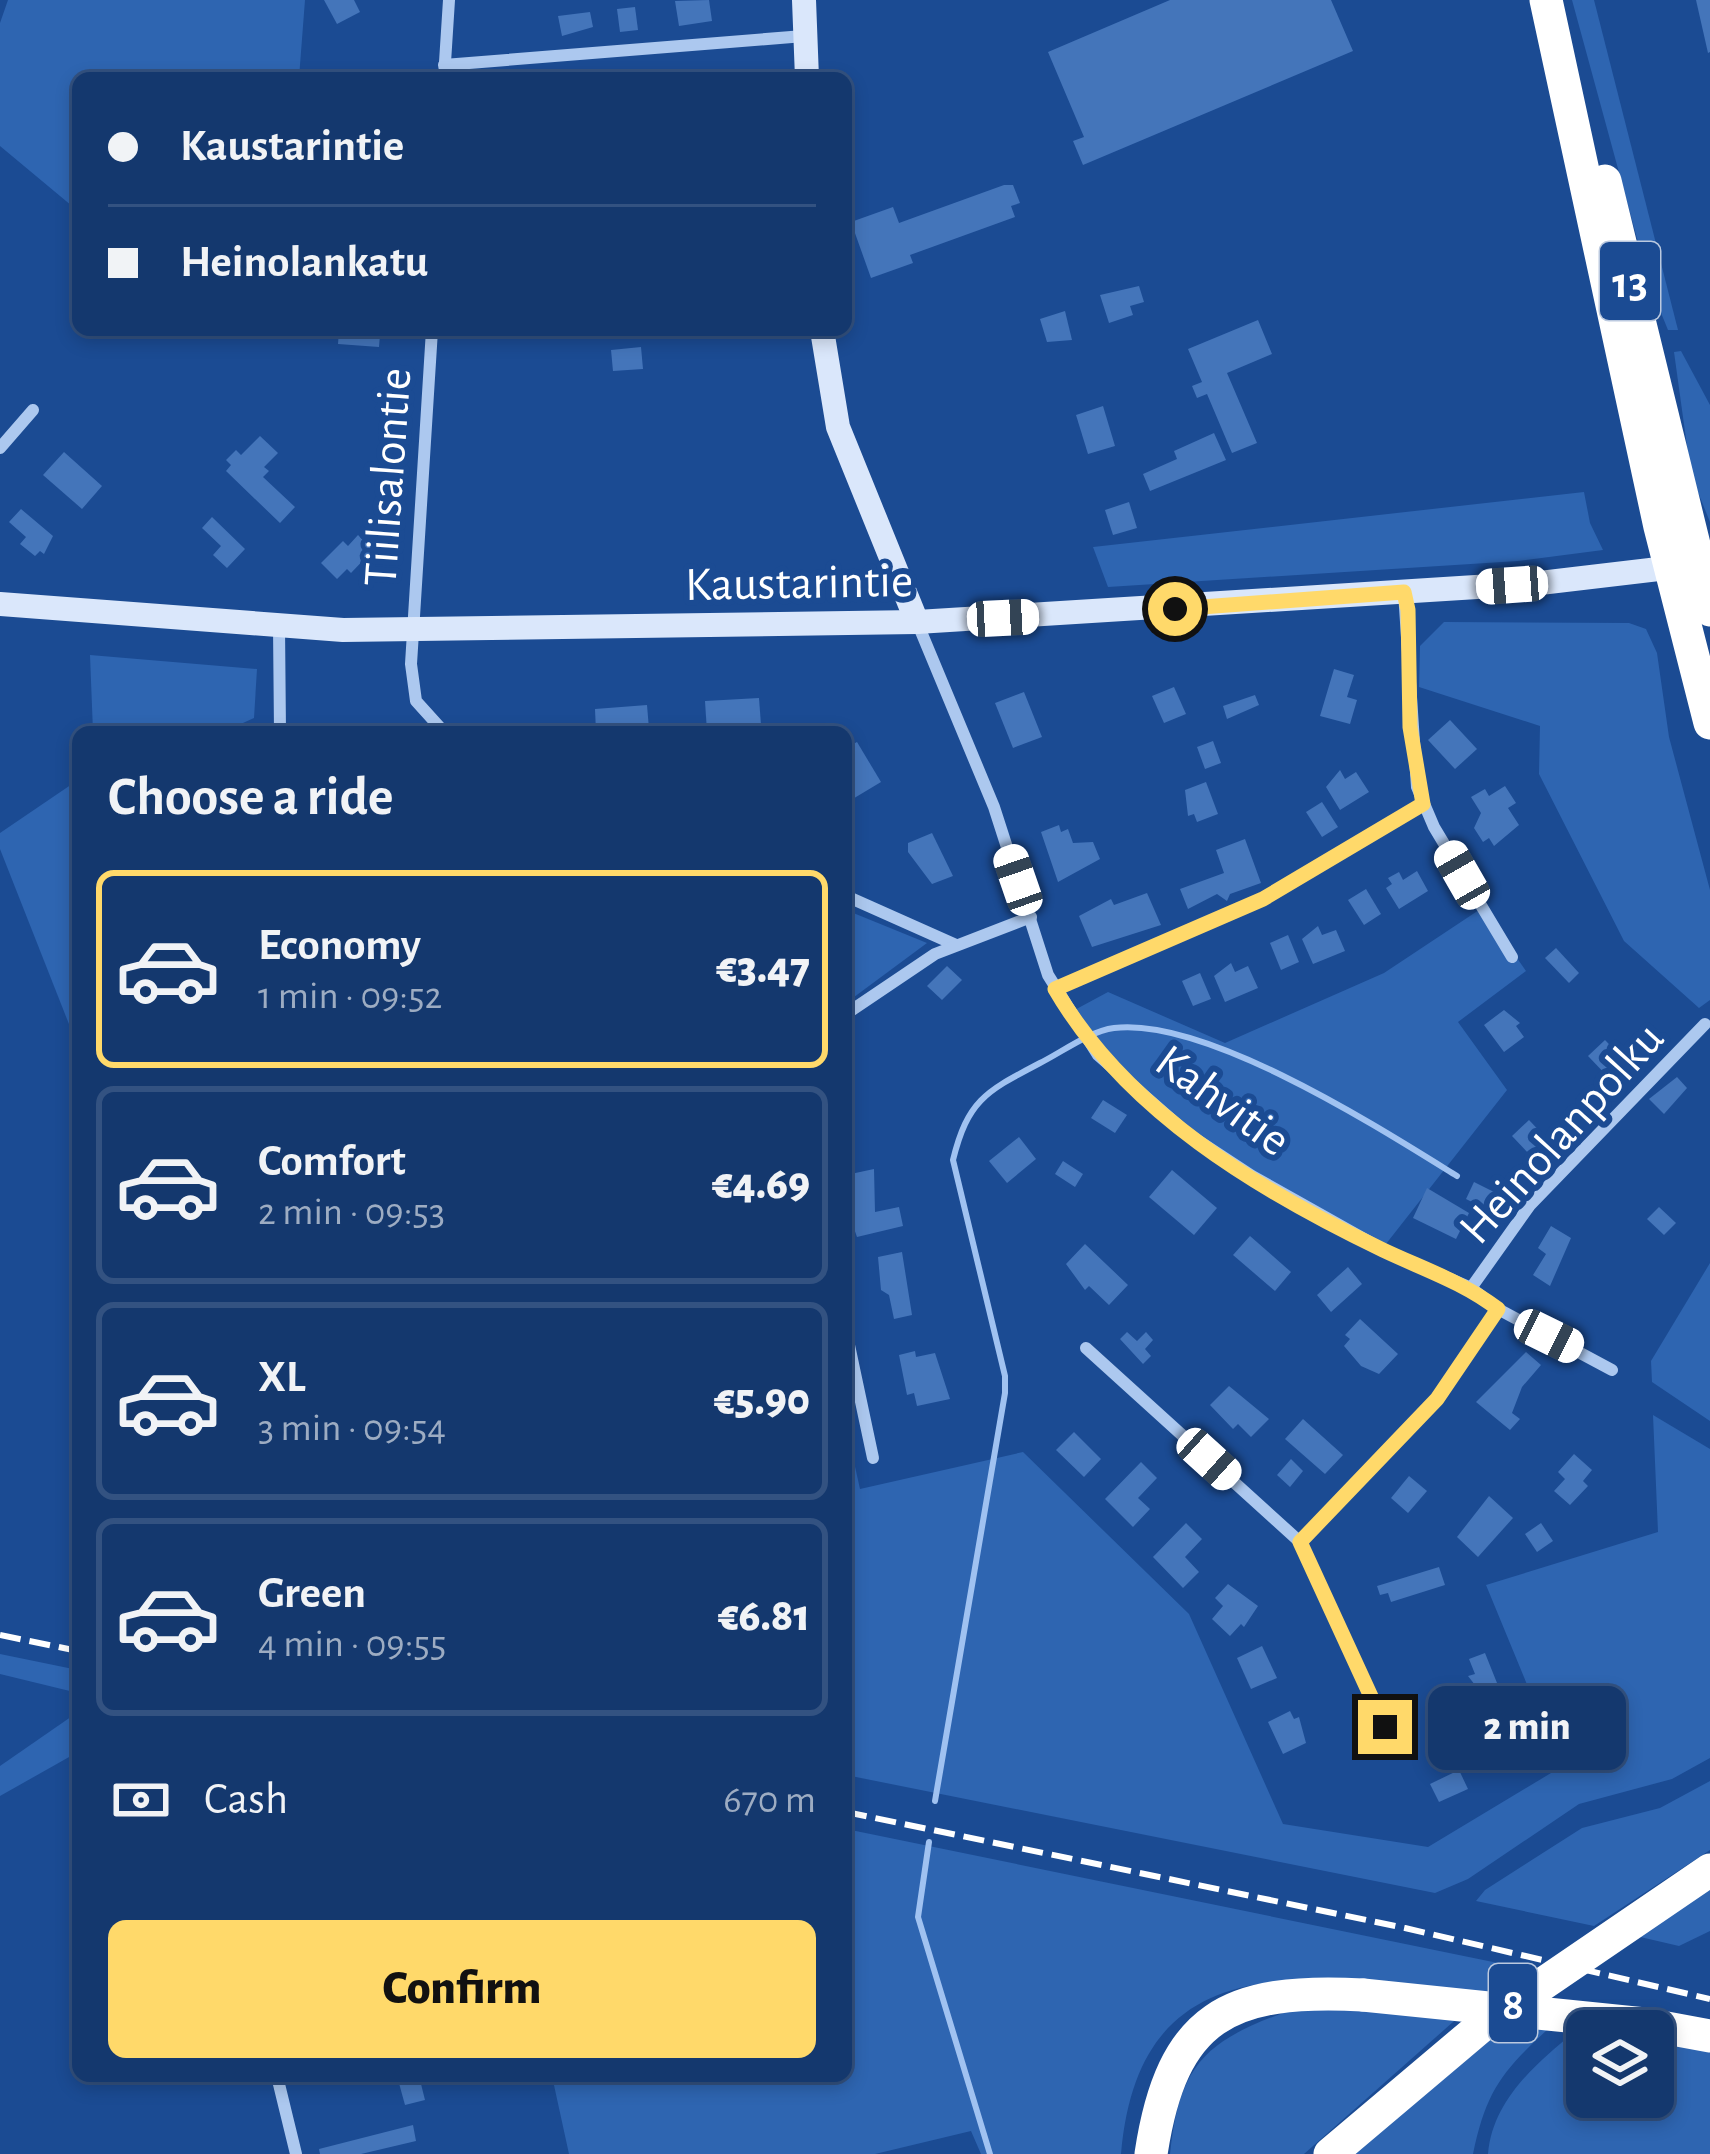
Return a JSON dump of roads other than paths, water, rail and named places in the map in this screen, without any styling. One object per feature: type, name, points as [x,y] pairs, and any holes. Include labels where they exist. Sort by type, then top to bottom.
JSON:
[{"type":"highway","name":"13","points":[[1550,0],[1580,80],[1693,564],[1710,723]]},
{"type":"highway","name":"13","points":[[1693,564],[1710,610]]},
{"type":"highway","name":"8","points":[[1330,2154],[1484,2024],[1710,1870]]},
{"type":"highway","points":[[1151,2154],[1168,2076],[1179,2055],[1208,2024],[1273,1996],[1363,1995],[1645,2024],[1710,2036]]},
{"type":"street","points":[[449,0],[444,72],[806,36]]},
{"type":"street","points":[[804,0],[807,72]]},
{"type":"street","name":"Tiilisalontie","points":[[431,336],[412,628],[416,701],[439,726]]},
{"type":"street","name":"Kahvitie","points":[[823,336],[838,427],[994,807],[1055,989],[1098,1055],[1188,1134],[1252,1176],[1382,1249],[1471,1288],[1498,1309],[1612,1370]]},
{"type":"street","points":[[0,448],[33,410]]},
{"type":"street","name":"Kaustarintie","points":[[0,604],[279,627],[917,622],[1404,592],[1693,564]]},
{"type":"street","points":[[1404,592],[1410,727],[1423,804],[1512,957]]},
{"type":"street","points":[[279,627],[280,726]]},
{"type":"street","points":[[1055,989],[1263,899],[1423,804]]},
{"type":"street","points":[[852,899],[956,945]]},
{"type":"street","points":[[852,1010],[956,945],[1031,917]]},
{"type":"street","name":"Heinolanpolku","points":[[1471,1288],[1530,1205],[1705,1024]]},
{"type":"street","points":[[1300,1542],[1437,1399],[1498,1309]]},
{"type":"street","points":[[1086,1348],[1300,1542],[1385,1727]]},
{"type":"street","points":[[852,1359],[873,1458]]},
{"type":"street","points":[[279,2082],[296,2154]]},
{"type":"waterway","points":[[935,1801],[1005,1393],[1005,1376],[953,1160],[965,1123],[982,1099],[1086,1037],[1114,1028],[1152,1029],[1242,1057],[1290,1080],[1457,1176]]},
{"type":"waterway","points":[[929,1842],[918,1917],[990,2154]]},
{"type":"railway","points":[[0,1635],[72,1650]]},
{"type":"railway","points":[[852,1813],[1405,1928],[1710,1999]]}]
